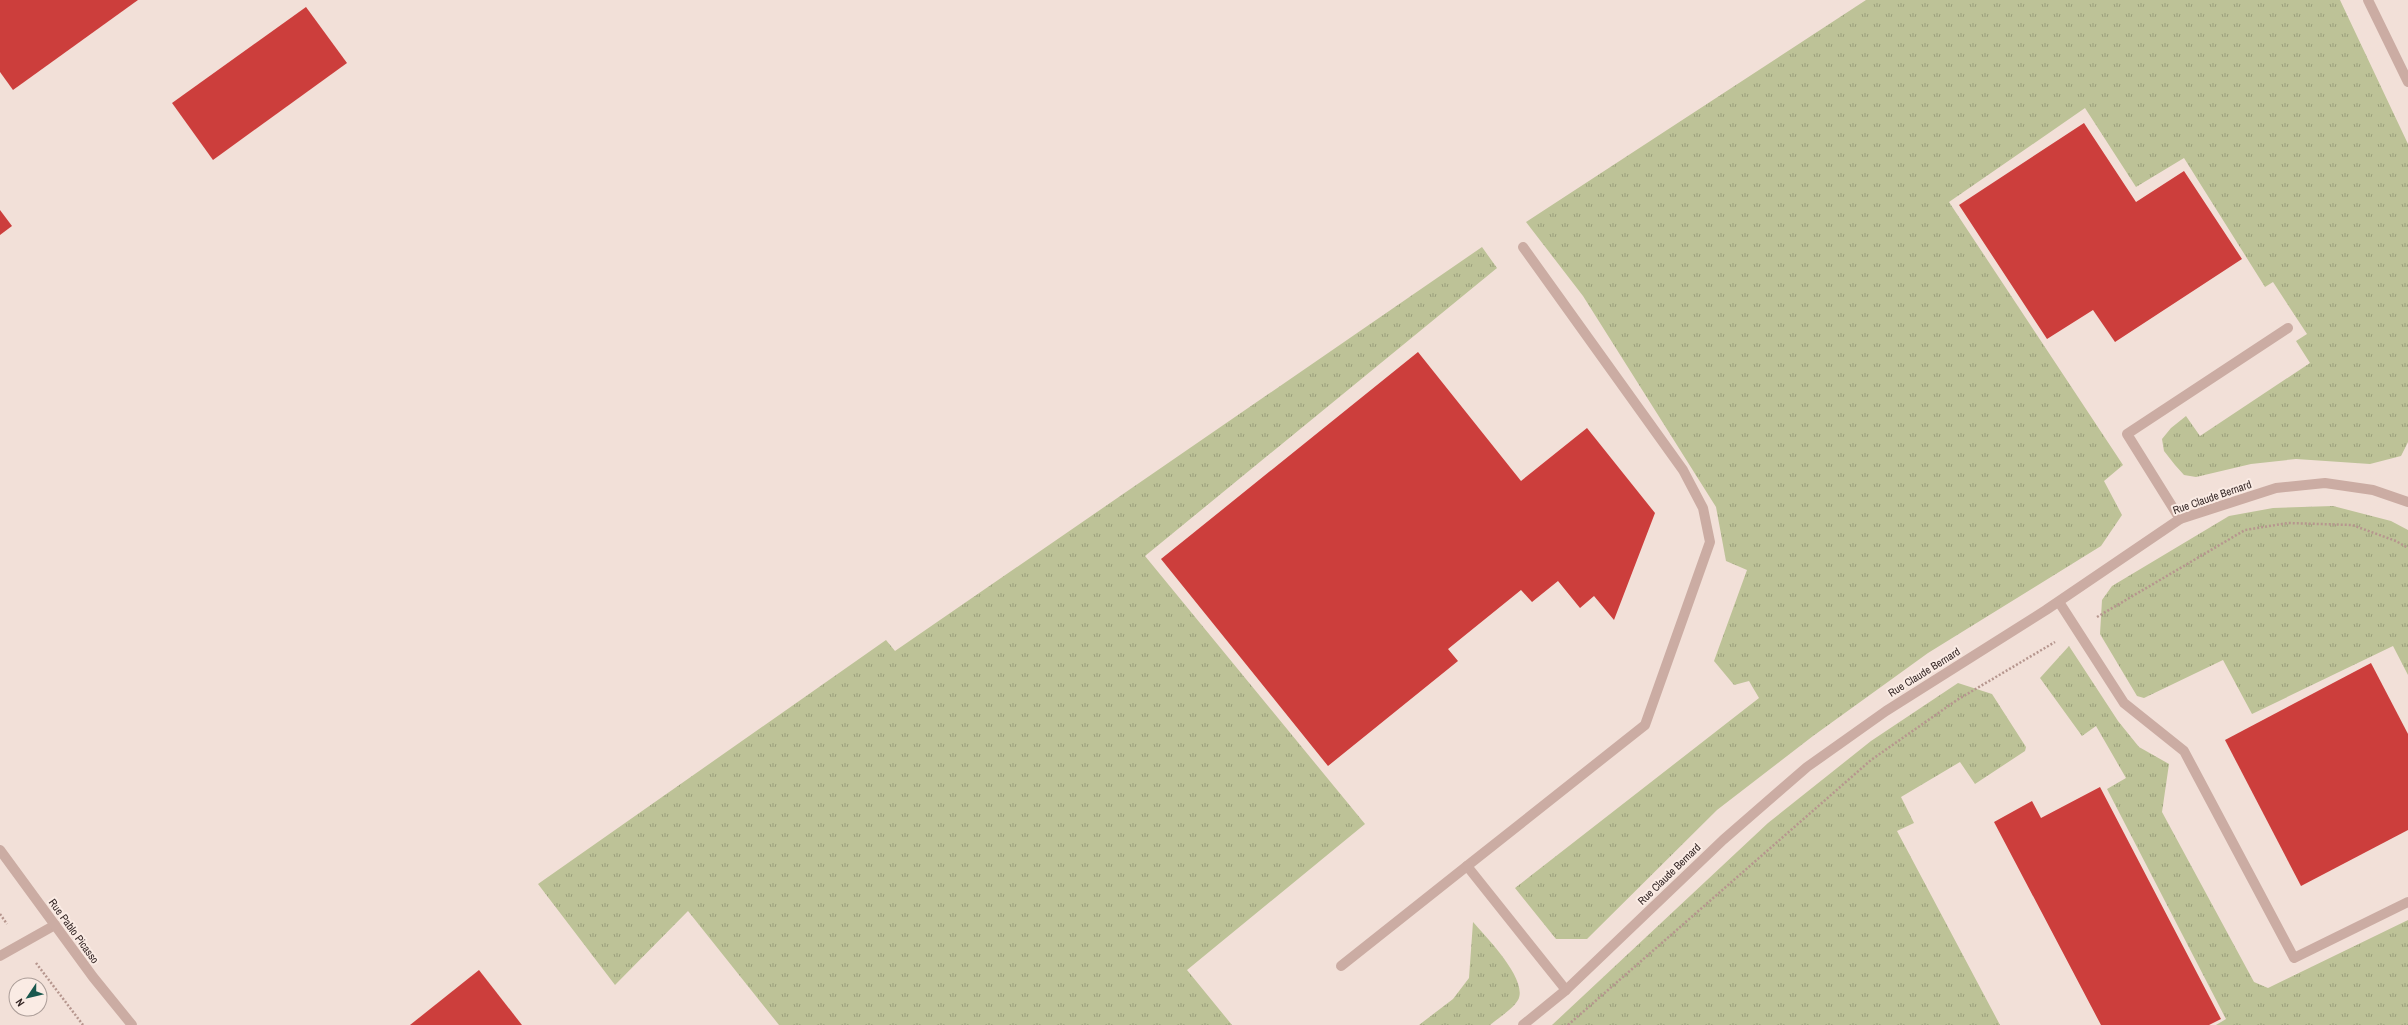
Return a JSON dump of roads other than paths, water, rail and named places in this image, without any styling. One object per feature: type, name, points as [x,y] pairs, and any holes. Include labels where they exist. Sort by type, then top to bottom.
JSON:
[{"type":"street","points":[[2368,0],[2408,82]]},
{"type":"street","points":[[1341,966],[1645,726],[1710,542],[1703,508],[1683,470],[1522,247]]},
{"type":"street","points":[[2180,519],[2127,434],[2288,328]]},
{"type":"street","name":"Rue Claude Bernard","points":[[1523,1025],[1566,990],[1723,840],[1807,767],[1886,711],[2059,602],[2180,519],[2276,488],[2325,483],[2373,490],[2408,502]]},
{"type":"street","points":[[2059,602],[2124,703],[2184,751],[2294,958],[2408,902]]},
{"type":"street","name":"Rue Pablo Picasso","points":[[0,850],[55,925],[132,1025]]},
{"type":"street","points":[[1467,866],[1566,990]]},
{"type":"street","points":[[0,956],[22,945],[55,925]]}]
